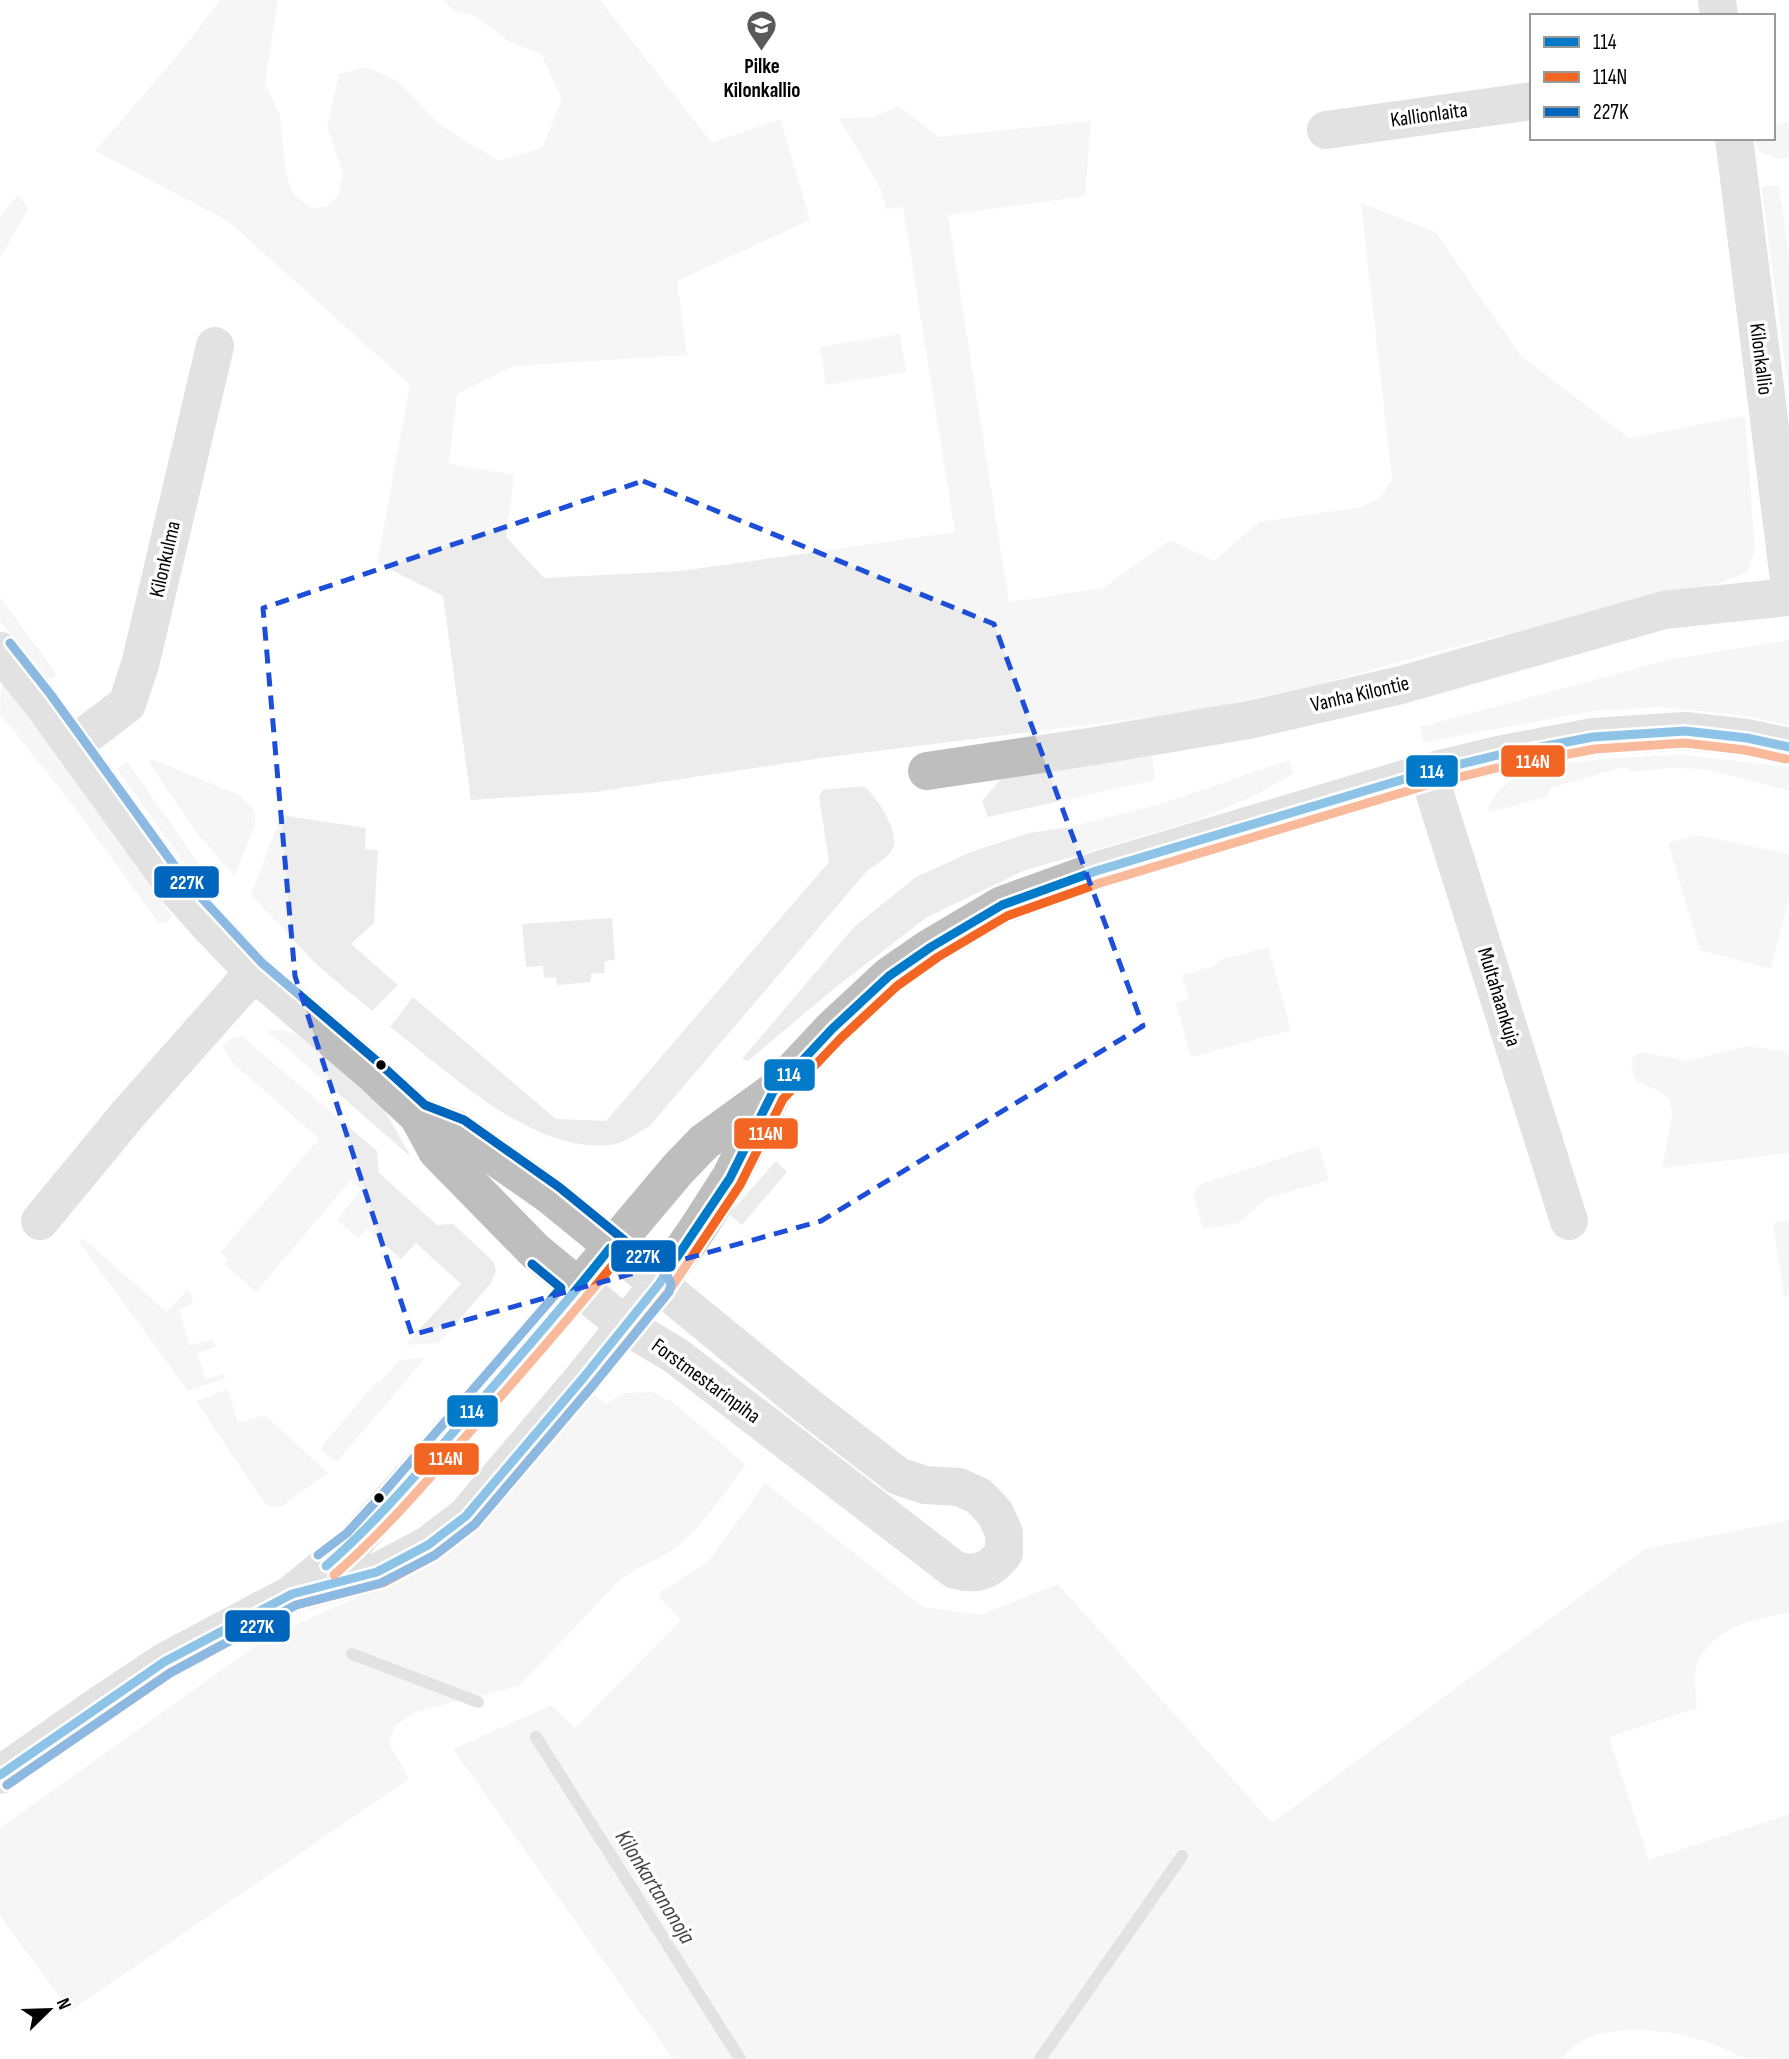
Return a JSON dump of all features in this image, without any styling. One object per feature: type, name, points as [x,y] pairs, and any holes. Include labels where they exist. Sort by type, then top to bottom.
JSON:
[{"type":"street","name":"Kallionlaita","points":[[1326,130],[1530,101]]},
{"type":"street","name":"Kilonkallio","points":[[1734,140],[1789,580]]},
{"type":"street","name":"Kilonkulma","points":[[73,745],[127,704],[140,666],[215,346]]},
{"type":"street","name":"Vanha Kilontie","points":[[926,771],[1249,720],[1401,685],[1664,610],[1789,597]]},
{"type":"street","points":[[0,651],[73,745],[175,887],[254,972],[418,1116]]},
{"type":"street","points":[[0,1775],[164,1662],[292,1594],[355,1542],[704,1142],[773,1092],[832,1029],[889,976],[931,947],[1002,905],[1096,871],[1428,772],[1499,755],[1593,737],[1685,731],[1747,738],[1789,747]]},
{"type":"street","name":"Multahaankuja","points":[[1428,772],[1569,1221]]},
{"type":"street","points":[[40,1221],[129,1113],[254,972]]},
{"type":"street","points":[[292,1594],[377,1572],[428,1545],[466,1516],[659,1284],[730,1178],[773,1092]]},
{"type":"street","name":"Forstmestarinpiha","points":[[418,1116],[457,1130],[551,1196],[805,1404],[898,1476],[925,1485],[959,1487],[979,1496],[995,1513],[1004,1533],[1004,1553],[994,1566],[981,1573],[968,1574],[955,1570],[675,1355],[626,1326],[535,1251],[437,1151],[418,1116]]},
{"type":"street","points":[[785,1438],[805,1404]]},
{"type":"street","points":[[875,1508],[898,1476]]},
{"type":"highlighted area","points":[[643,481],[994,624],[1143,1026],[821,1221],[412,1335],[295,976],[263,608]]},
{"type":"shaded area","points":[[220,0],[278,0],[265,84],[280,115],[286,175],[294,195],[311,208],[326,207],[338,196],[343,174],[327,127],[339,74],[366,67],[396,80],[440,125],[499,161],[542,148],[562,99],[541,54],[510,42],[475,16],[454,11],[443,0],[600,0],[712,143],[780,119],[810,220],[677,281],[687,355],[514,366],[457,394],[449,464],[514,475],[506,537],[544,578],[681,571],[955,532],[903,207],[886,209],[881,190],[839,118],[873,117],[899,106],[938,137],[1091,121],[1085,196],[948,215],[1009,602],[1103,588],[1170,540],[1214,561],[1259,522],[1361,507],[1381,497],[1392,479],[1361,203],[1436,232],[1520,355],[1629,438],[1745,416],[1755,550],[1747,572],[1718,584],[1457,646],[1324,683],[1198,711],[821,758],[595,792],[471,800],[443,596],[377,563],[410,385],[228,221],[95,151],[182,50]]},
{"type":"shaded area","points":[[1789,122],[1789,158],[1777,159],[1760,152],[1754,140],[1775,140],[1775,124]]},
{"type":"shaded area","points":[[1779,185],[1789,259],[1789,394],[1762,189],[1764,186]]},
{"type":"shaded area","points":[[18,195],[28,209],[0,258],[0,216]]},
{"type":"shaded area","points":[[900,334],[906,372],[826,385],[820,347]]},
{"type":"shaded area","points":[[0,597],[56,673],[54,678],[46,679],[0,621]]},
{"type":"shaded area","points":[[1789,640],[1789,725],[1740,715],[1660,707],[1593,711],[1424,742],[1420,727],[1668,660]]},
{"type":"shaded area","points":[[1,681],[60,757],[172,916],[166,924],[158,922],[72,804],[0,714]]},
{"type":"shaded area","points":[[1152,753],[1155,780],[988,817],[982,801],[1000,780],[1015,771]]},
{"type":"shaded area","points":[[1683,755],[1789,767],[1789,791],[1706,769],[1670,768],[1631,772],[1624,767],[1551,788],[1546,797],[1487,813],[1500,790],[1512,780],[1547,767],[1595,760]]},
{"type":"shaded area","points":[[151,759],[240,795],[254,811],[255,825],[234,876],[196,832],[149,763]]},
{"type":"shaded area","points":[[1289,760],[1294,773],[1256,795],[1200,819],[1023,871],[927,917],[831,991],[748,1061],[742,1059],[855,926],[916,877],[971,852],[1029,833],[1069,827],[1161,804]]},
{"type":"shaded area","points":[[127,761],[199,864],[219,887],[213,898],[191,873],[117,769]]},
{"type":"shaded area","points":[[864,786],[881,806],[891,825],[894,843],[890,853],[866,872],[649,1127],[628,1139],[615,1144],[585,1145],[555,1138],[524,1125],[466,1087],[390,1027],[413,997],[556,1119],[606,1121],[829,862],[819,796],[823,790]]},
{"type":"shaded area","points":[[281,815],[366,828],[365,849],[378,850],[374,923],[351,944],[398,985],[372,1011],[316,964],[251,895]]},
{"type":"shaded area","points":[[1697,835],[1789,854],[1789,899],[1771,969],[1700,950],[1668,843]]},
{"type":"shaded area","points":[[612,918],[615,960],[604,961],[605,973],[591,974],[591,982],[557,985],[556,977],[544,978],[543,966],[526,967],[522,924]]},
{"type":"shaded area","points":[[1268,947],[1291,1030],[1191,1057],[1176,1003],[1189,999],[1182,975],[1214,966],[1220,960]]},
{"type":"shaded area","points":[[284,1030],[301,1037],[383,1108],[411,1157],[267,1031]]},
{"type":"shaded area","points":[[242,1036],[377,1151],[379,1173],[437,1225],[453,1224],[494,1262],[496,1271],[491,1283],[439,1343],[405,1345],[461,1284],[416,1243],[401,1259],[367,1229],[358,1238],[337,1220],[361,1189],[351,1180],[256,1292],[224,1264],[228,1259],[220,1253],[319,1139],[235,1065],[222,1046],[233,1038]]},
{"type":"shaded area","points":[[1747,1046],[1789,1052],[1789,1153],[1662,1168],[1672,1114],[1669,1099],[1657,1090],[1637,1082],[1631,1066],[1633,1056],[1642,1052],[1687,1061]]},
{"type":"shaded area","points":[[1319,1146],[1329,1180],[1268,1198],[1238,1223],[1203,1229],[1193,1195],[1199,1185]]},
{"type":"shaded area","points":[[776,1161],[787,1172],[742,1225],[729,1214]]},
{"type":"shaded area","points":[[1789,1220],[1789,1295],[1784,1296],[1773,1223]]},
{"type":"shaded area","points":[[83,1238],[167,1312],[187,1290],[192,1295],[193,1304],[179,1309],[190,1346],[213,1339],[216,1347],[197,1353],[206,1379],[224,1374],[226,1378],[188,1391],[79,1242]]},
{"type":"shaded area","points":[[425,1358],[337,1462],[321,1450],[377,1381],[380,1382],[400,1360]]},
{"type":"shaded area","points":[[228,1389],[238,1423],[265,1415],[328,1473],[282,1506],[265,1504],[196,1401]]},
{"type":"shaded area","points":[[652,1392],[674,1403],[746,1465],[692,1533],[669,1553],[619,1581],[519,1686],[415,1712],[395,1726],[389,1743],[409,1779],[70,2011],[0,1916],[0,1828],[268,1637],[432,1564],[594,1393],[606,1404],[623,1393]]},
{"type":"shaded area","points":[[765,1483],[923,1607],[980,1615],[1058,1584],[1272,1823],[1645,1549],[1789,1520],[1789,1613],[1739,1626],[1716,1639],[1707,1648],[1699,1659],[1696,1670],[1697,1708],[1609,1737],[1649,1860],[1789,1814],[1789,2059],[1746,2058],[1694,2038],[1631,2030],[1591,2037],[1575,2046],[1563,2059],[673,2059],[453,1749],[552,1705],[575,1728],[681,1620],[659,1597],[660,1592],[708,1562]]},
{"type":"waterway","name":"Kilonkartanonoja","points":[[352,1654],[478,1702]]},
{"type":"waterway","name":"Kilonkartanonoja","points":[[536,1737],[740,2059]]},
{"type":"waterway","points":[[1040,2059],[1182,1856]]},
{"type":"transit line","name":"227K","points":[[7,1785],[170,1673],[296,1605],[381,1583],[435,1555],[475,1524],[669,1292],[671,1284],[667,1275],[559,1187],[464,1120],[425,1105],[262,963],[184,879],[51,695],[10,643]]},
{"type":"transit line","name":"114","points":[[0,1775],[164,1662],[292,1594],[377,1572],[428,1545],[466,1516],[659,1284],[730,1178],[773,1092],[832,1029],[889,976],[931,947],[1002,905],[1096,871],[1428,772],[1498,755],[1593,737],[1685,731],[1747,738],[1789,747]]},
{"type":"transit line","name":"114N","points":[[7,1785],[170,1673],[296,1605],[383,1583],[435,1555],[474,1525],[669,1291],[740,1185],[783,1099],[841,1038],[897,986],[938,957],[1007,916],[1100,883],[1431,784],[1501,767],[1595,749],[1685,743],[1745,750],[1786,759]]},
{"type":"transit line","name":"114","points":[[326,1566],[384,1510],[419,1471],[610,1248]]},
{"type":"transit line","name":"114N","points":[[334,1575],[428,1480],[620,1256]]},
{"type":"transit line","name":"227K","points":[[318,1555],[347,1533],[380,1497],[561,1288],[532,1264]]},
{"type":"place","name":"Pilke Kilonkallio","points":[[762,53]]}]
